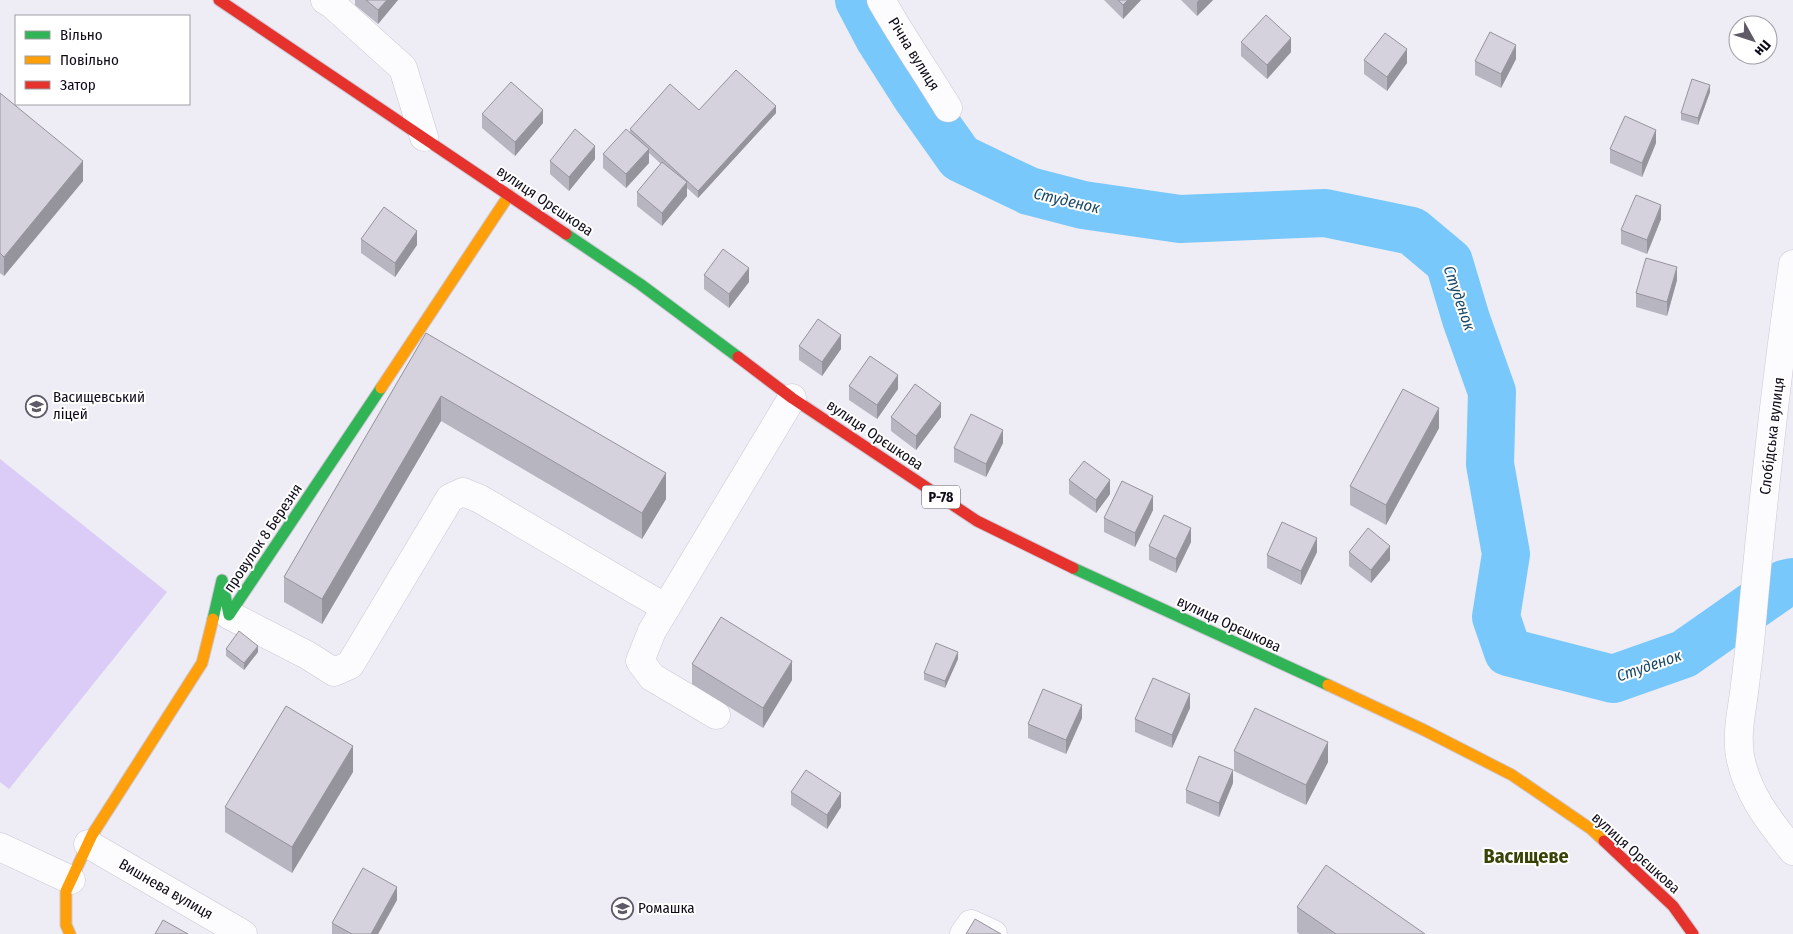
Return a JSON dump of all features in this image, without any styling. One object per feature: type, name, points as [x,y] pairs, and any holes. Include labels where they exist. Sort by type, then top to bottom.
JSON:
[{"type":"main road","name":"вулиця Орєшкова","points":[[219,0],[640,284],[792,398],[976,521],[1028,547],[1424,730],[1512,775],[1591,829],[1673,906],[1692,934]]},
{"type":"main road","name":"провулок 8 Березня","points":[[229,614],[509,195]]},
{"type":"main road","name":"провулок 8 Березня","points":[[70,934],[66,925],[66,891],[88,844],[202,663],[222,580],[229,614]]},
{"type":"street","points":[[325,0],[403,68],[424,137]]},
{"type":"street","name":"Річна вулиця","points":[[881,0],[895,26],[948,108]]},
{"type":"street","name":"Слобідська вулиця","points":[[1793,264],[1785,318],[1749,652],[1738,735],[1740,756],[1745,776],[1753,795],[1763,812],[1793,851]]},
{"type":"street","points":[[716,714],[652,676],[640,661],[652,631],[792,398]]},
{"type":"street","points":[[229,614],[334,672],[350,665],[450,498],[463,492],[666,608]]},
{"type":"street","name":"Вишнева вулиця","points":[[88,844],[243,934]]},
{"type":"street","points":[[0,847],[71,880]]},
{"type":"street","points":[[964,934],[971,924],[993,934]]},
{"type":"shaded area","points":[[0,459],[167,592],[9,789],[0,782]]},
{"type":"building","points":[[366,0],[387,0],[378,10]]},
{"type":"building","points":[[1118,0],[1128,0],[1123,5]]},
{"type":"building","points":[[1266,15],[1291,38],[1267,65],[1241,42]]},
{"type":"building","points":[[1490,32],[1516,45],[1501,74],[1475,61]]},
{"type":"building","points":[[1385,33],[1407,49],[1387,77],[1364,60]]},
{"type":"building","points":[[736,70],[776,106],[698,191],[630,129],[670,84],[699,110]]},
{"type":"building","points":[[1692,79],[1710,85],[1698,118],[1681,113]]},
{"type":"building","points":[[511,82],[543,110],[515,142],[482,114]]},
{"type":"building","points":[[0,93],[83,161],[4,257],[0,253]]},
{"type":"building","points":[[1625,116],[1656,130],[1642,163],[1610,149]]},
{"type":"building","points":[[575,129],[595,146],[569,177],[550,161]]},
{"type":"building","points":[[626,129],[649,149],[626,174],[603,154]]},
{"type":"building","points":[[662,162],[687,182],[662,213],[637,192]]},
{"type":"building","points":[[1636,195],[1661,205],[1647,240],[1621,230]]},
{"type":"building","points":[[384,207],[417,231],[395,263],[361,239]]},
{"type":"building","points":[[723,249],[749,268],[729,294],[704,275]]},
{"type":"building","points":[[1646,258],[1677,267],[1667,302],[1636,293]]},
{"type":"building","points":[[818,319],[841,335],[822,362],[799,346]]},
{"type":"building","points":[[426,333],[666,473],[642,513],[441,396],[322,599],[284,577]]},
{"type":"building","points":[[870,356],[898,375],[877,405],[849,386]]},
{"type":"building","points":[[915,384],[941,403],[916,436],[891,417]]},
{"type":"building","points":[[1403,389],[1439,408],[1386,505],[1350,486]]},
{"type":"building","points":[[971,414],[1003,430],[986,464],[954,448]]},
{"type":"building","points":[[1084,461],[1110,480],[1096,500],[1069,480]]},
{"type":"building","points":[[1122,481],[1153,496],[1135,533],[1104,518]]},
{"type":"building","points":[[1164,515],[1191,528],[1176,559],[1149,546]]},
{"type":"building","points":[[1282,522],[1317,538],[1301,571],[1267,555]]},
{"type":"building","points":[[1368,528],[1390,546],[1371,570],[1349,552]]},
{"type":"building","points":[[721,617],[792,661],[763,708],[692,664]]},
{"type":"building","points":[[239,631],[258,646],[244,663],[226,649]]},
{"type":"building","points":[[936,643],[958,652],[945,681],[924,673]]},
{"type":"building","points":[[1153,678],[1190,694],[1172,735],[1135,719]]},
{"type":"building","points":[[1043,689],[1082,705],[1066,740],[1028,724]]},
{"type":"building","points":[[286,706],[353,746],[292,847],[225,807]]},
{"type":"building","points":[[1255,708],[1328,742],[1306,785],[1234,751]]},
{"type":"building","points":[[1199,756],[1233,770],[1219,803],[1186,790]]},
{"type":"building","points":[[806,770],[841,793],[827,815],[791,792]]},
{"type":"building","points":[[1326,865],[1425,934],[1336,934],[1297,907]]},
{"type":"building","points":[[363,868],[397,887],[371,934],[352,934],[332,923]]},
{"type":"building","points":[[975,919],[1001,934],[966,934]]},
{"type":"building","points":[[163,920],[188,934],[155,934]]},
{"type":"waterway","name":"Студенок","points":[[859,0],[879,38],[916,96],[960,158],[1029,191],[1083,205],[1180,219],[1325,213],[1412,231],[1449,262],[1466,319],[1492,392],[1490,464],[1506,554],[1496,617],[1508,652],[1613,679],[1684,654],[1784,584],[1793,582]]},
{"type":"traffic: fast","points":[[566,234],[640,284],[738,357]]},
{"type":"traffic: fast","points":[[213,619],[222,580],[229,615],[381,388]]},
{"type":"traffic: fast","points":[[1073,568],[1328,685]]},
{"type":"traffic: slow","points":[[381,388],[509,195]]},
{"type":"traffic: slow","points":[[70,934],[66,925],[66,891],[92,835],[202,663],[213,619]]},
{"type":"traffic: slow","points":[[1328,685],[1424,730],[1512,775],[1591,829],[1604,841]]},
{"type":"traffic: jam","points":[[219,0],[566,234]]},
{"type":"traffic: jam","points":[[738,357],[792,398],[977,521],[1073,568]]},
{"type":"traffic: jam","points":[[1604,841],[1673,906],[1693,934]]},
{"type":"place","name":"Васищевський ліцей","points":[[37,406]]},
{"type":"place","name":"Ромашка","points":[[622,908]]},
{"type":"district","name":"Васищеве","points":[[1526,856]]}]
